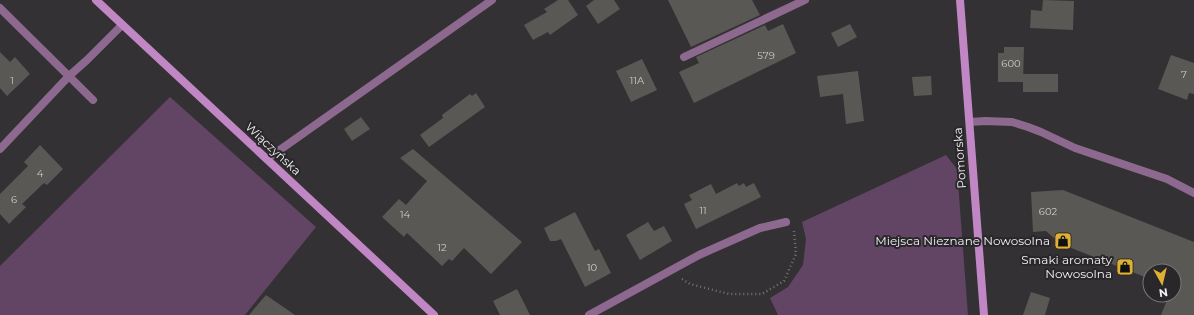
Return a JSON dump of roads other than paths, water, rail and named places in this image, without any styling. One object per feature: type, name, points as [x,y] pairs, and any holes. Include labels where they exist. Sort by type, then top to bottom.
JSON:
[{"type":"street","name":"Wiączyńska","points":[[96,0],[267,159],[429,313]]},
{"type":"street","points":[[267,159],[492,0]]},
{"type":"street","points":[[684,57],[805,0]]},
{"type":"street","name":"Pomorska","points":[[960,0],[984,315]]},
{"type":"street","points":[[0,8],[92,100]]},
{"type":"street","points":[[0,149],[68,76],[87,60],[122,25]]},
{"type":"street","points":[[970,122],[1012,122],[1028,127],[1075,148],[1168,179],[1194,193]]},
{"type":"street","points":[[589,315],[699,255],[760,228],[786,222]]},
{"type":"place","name":"Miejsca Nieznane Nowosolna","points":[[1063,241]]},
{"type":"place","name":"Smaki aromaty Nowosolna","points":[[1125,267]]}]
